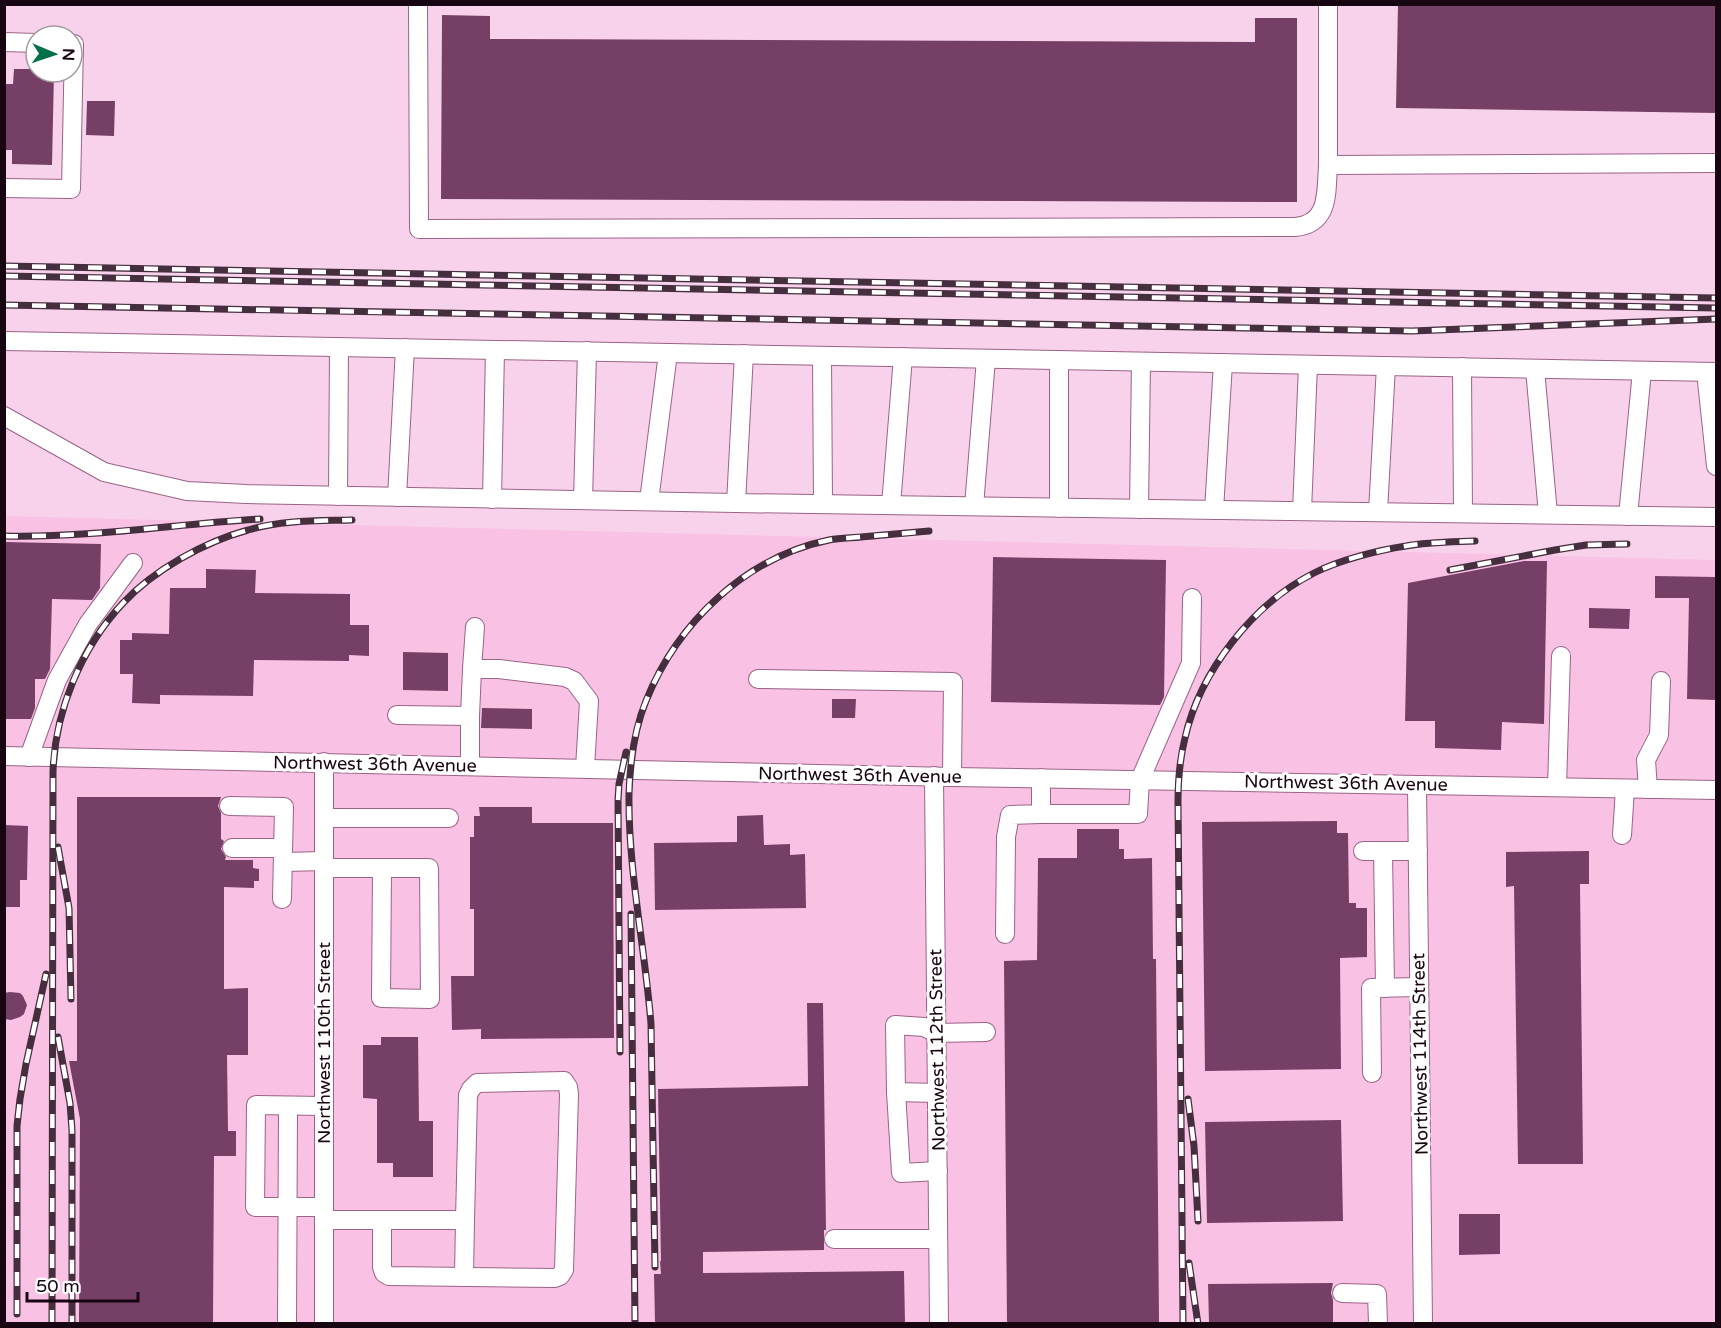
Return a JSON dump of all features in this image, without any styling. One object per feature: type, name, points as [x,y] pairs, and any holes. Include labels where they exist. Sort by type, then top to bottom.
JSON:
[{"type":"street","points":[[418,4],[419,229],[1303,226],[1318,217],[1325,201],[1328,165],[1328,4]]},
{"type":"street","points":[[4,42],[24,43]]},
{"type":"street","points":[[4,188],[71,189],[73,84]]},
{"type":"street","points":[[1328,165],[1716,163]]},
{"type":"street","points":[[4,341],[1711,372],[1716,466]]},
{"type":"street","points":[[338,496],[339,347]]},
{"type":"street","points":[[396,497],[405,348]]},
{"type":"street","points":[[492,499],[495,350]]},
{"type":"street","points":[[583,500],[587,351]]},
{"type":"street","points":[[649,501],[668,353]]},
{"type":"street","points":[[736,503],[744,354]]},
{"type":"street","points":[[822,356],[823,504]]},
{"type":"street","points":[[891,505],[903,357]]},
{"type":"street","points":[[974,506],[986,359]]},
{"type":"street","points":[[1059,360],[1059,507]]},
{"type":"street","points":[[1140,508],[1141,362]]},
{"type":"street","points":[[1214,510],[1223,363]]},
{"type":"street","points":[[1302,511],[1308,364]]},
{"type":"street","points":[[1378,512],[1386,366]]},
{"type":"street","points":[[1462,368],[1463,513]]},
{"type":"street","points":[[1535,369],[1548,514]]},
{"type":"street","points":[[1628,516],[1642,371]]},
{"type":"street","points":[[4,416],[104,472],[187,491],[492,499],[1716,517]]},
{"type":"street","points":[[29,757],[57,680],[88,624],[133,563]]},
{"type":"street","points":[[1005,934],[1006,837],[1010,815],[1138,814],[1140,780],[1191,663],[1192,598]]},
{"type":"street","points":[[470,766],[475,627]]},
{"type":"street","points":[[1557,788],[1561,656]]},
{"type":"street","points":[[472,669],[499,669],[564,677],[574,681],[589,701],[585,768]]},
{"type":"street","name":"Northwest 112th Street","points":[[758,679],[953,682],[943,777],[936,1033],[939,1323]]},
{"type":"street","points":[[1648,789],[1646,760],[1659,735],[1661,681]]},
{"type":"street","points":[[396,715],[470,716]]},
{"type":"street","name":"Northwest 36th Avenue","points":[[4,756],[943,777],[1716,790]]},
{"type":"street","name":"Northwest 110th Street","points":[[324,762],[324,1323]]},
{"type":"street","points":[[1041,778],[1041,814]]},
{"type":"street","name":"Northwest 114th Street","points":[[1417,785],[1423,1323]]},
{"type":"street","points":[[1622,835],[1625,789]]},
{"type":"street","points":[[229,806],[284,807],[282,899]]},
{"type":"street","points":[[324,818],[449,818]]},
{"type":"street","points":[[232,848],[283,855],[324,865],[429,868],[430,999],[381,999],[382,868]]},
{"type":"street","points":[[1363,851],[1418,851]]},
{"type":"street","points":[[1383,851],[1385,988]]},
{"type":"street","points":[[1372,1073],[1371,988],[1419,987]]},
{"type":"street","points":[[938,1171],[901,1173],[896,1092],[896,1025],[924,1027],[936,1033],[986,1032]]},
{"type":"street","points":[[382,1220],[382,1267],[384,1273],[389,1276],[464,1277],[555,1278],[560,1276],[564,1270],[569,1094],[564,1081],[477,1083],[471,1089],[468,1095],[464,1277]]},
{"type":"street","points":[[896,1092],[937,1093]]},
{"type":"street","points":[[324,1107],[256,1105],[255,1207],[288,1207],[324,1214],[382,1220],[465,1220]]},
{"type":"street","points":[[287,1323],[288,1106]]},
{"type":"street","points":[[834,1239],[938,1239]]},
{"type":"street","points":[[1341,1293],[1377,1294],[1378,1323]]},
{"type":"shaded area","points":[[5,516],[1716,560],[1716,1323],[5,1324]]},
{"type":"building","points":[[1398,4],[1716,4],[1716,113],[1396,108]]},
{"type":"building","points":[[442,15],[490,16],[490,39],[1255,42],[1255,18],[1297,18],[1297,202],[441,199]]},
{"type":"building","points":[[14,69],[24,69],[24,84],[54,84],[52,165],[12,164],[12,150],[4,150],[4,84],[13,84]]},
{"type":"building","points":[[87,101],[115,101],[114,136],[86,135]]},
{"type":"building","points":[[4,542],[101,544],[100,588],[92,600],[52,599],[50,669],[45,679],[35,679],[35,708],[31,719],[4,719]]},
{"type":"building","points":[[993,557],[1166,560],[1164,697],[1160,705],[991,702]]},
{"type":"building","points":[[1524,561],[1547,561],[1544,724],[1502,722],[1501,750],[1435,748],[1435,721],[1405,721],[1408,583]]},
{"type":"building","points":[[206,569],[256,570],[255,593],[350,594],[350,625],[369,625],[369,656],[349,655],[349,661],[254,660],[253,696],[160,695],[160,704],[132,703],[133,674],[120,674],[120,640],[132,640],[132,633],[169,634],[170,588],[206,588]]},
{"type":"building","points":[[1655,576],[1716,577],[1716,700],[1687,699],[1689,598],[1655,598]]},
{"type":"building","points":[[1589,608],[1630,609],[1629,629],[1589,628]]},
{"type":"building","points":[[403,652],[448,653],[448,691],[403,690]]},
{"type":"building","points":[[832,699],[856,699],[855,718],[832,718]]},
{"type":"building","points":[[482,708],[532,709],[532,729],[481,728]]},
{"type":"building","points":[[77,797],[221,797],[218,806],[221,813],[221,839],[224,841],[221,849],[226,857],[225,860],[253,860],[253,868],[259,869],[259,881],[254,881],[254,888],[224,887],[224,989],[248,988],[248,1055],[227,1055],[228,1131],[236,1131],[236,1156],[214,1156],[213,1323],[79,1323],[80,1119],[69,1061],[77,1061]]},
{"type":"building","points":[[479,807],[532,807],[532,823],[613,823],[614,1038],[481,1039],[481,1029],[452,1030],[451,976],[474,976],[474,909],[470,909],[470,837],[474,837],[474,816],[480,816]]},
{"type":"building","points":[[763,815],[764,845],[790,844],[790,855],[805,854],[806,908],[655,910],[654,843],[737,842],[737,816]]},
{"type":"building","points":[[1337,821],[1337,833],[1348,833],[1349,903],[1356,903],[1356,908],[1367,908],[1367,957],[1340,958],[1341,1069],[1205,1071],[1202,822]]},
{"type":"building","points":[[4,825],[28,826],[27,880],[20,880],[20,907],[4,907]]},
{"type":"building","points":[[1077,829],[1119,829],[1119,849],[1124,849],[1124,859],[1152,858],[1153,959],[1156,959],[1159,1323],[1007,1323],[1004,961],[1037,960],[1038,858],[1077,858]]},
{"type":"building","points":[[1589,851],[1589,884],[1580,884],[1583,1164],[1518,1164],[1514,886],[1506,887],[1506,852]]},
{"type":"building","points":[[4,993],[20,993],[27,1005],[24,1014],[11,1020],[4,1019]]},
{"type":"building","points":[[807,1003],[823,1003],[826,1230],[824,1230],[824,1250],[703,1252],[703,1273],[904,1271],[905,1323],[655,1323],[654,1274],[661,1274],[658,1089],[808,1086]]},
{"type":"building","points":[[381,1037],[418,1037],[419,1121],[433,1121],[433,1177],[393,1177],[393,1163],[377,1163],[377,1099],[363,1098],[363,1045],[381,1045]]},
{"type":"building","points":[[1341,1120],[1343,1221],[1207,1223],[1205,1122]]},
{"type":"building","points":[[1459,1214],[1500,1214],[1500,1254],[1459,1255]]},
{"type":"building","points":[[1333,1283],[1331,1293],[1333,1323],[1209,1323],[1208,1284]]},
{"type":"railway","points":[[4,266],[1716,298]]},
{"type":"railway","points":[[4,276],[1716,308]]},
{"type":"railway","points":[[4,305],[1412,331],[1716,319]]},
{"type":"railway","points":[[4,536],[100,533],[260,519]]},
{"type":"railway","points":[[52,1324],[53,772],[59,726],[73,682],[95,640],[123,603],[149,579],[181,559],[231,535],[273,524],[352,520]]},
{"type":"railway","points":[[655,1267],[651,1024],[629,823],[632,759],[646,701],[659,672],[676,645],[696,620],[743,578],[770,561],[829,540],[929,531]]},
{"type":"railway","points":[[1183,1324],[1178,794],[1182,753],[1192,713],[1203,688],[1232,642],[1270,602],[1292,586],[1324,568],[1372,553],[1423,544],[1475,541]]},
{"type":"railway","points":[[1450,570],[1586,545],[1627,544]]},
{"type":"railway","points":[[620,1052],[618,800],[626,752]]},
{"type":"railway","points":[[58,847],[69,908],[71,999]]},
{"type":"railway","points":[[631,914],[635,1324]]},
{"type":"railway","points":[[17,1314],[17,1126],[26,1064],[46,974]]},
{"type":"railway","points":[[58,1037],[70,1103],[72,1130],[72,1324]]},
{"type":"railway","points":[[1188,1099],[1194,1146],[1198,1221]]},
{"type":"railway","points":[[1189,1263],[1198,1324]]}]
